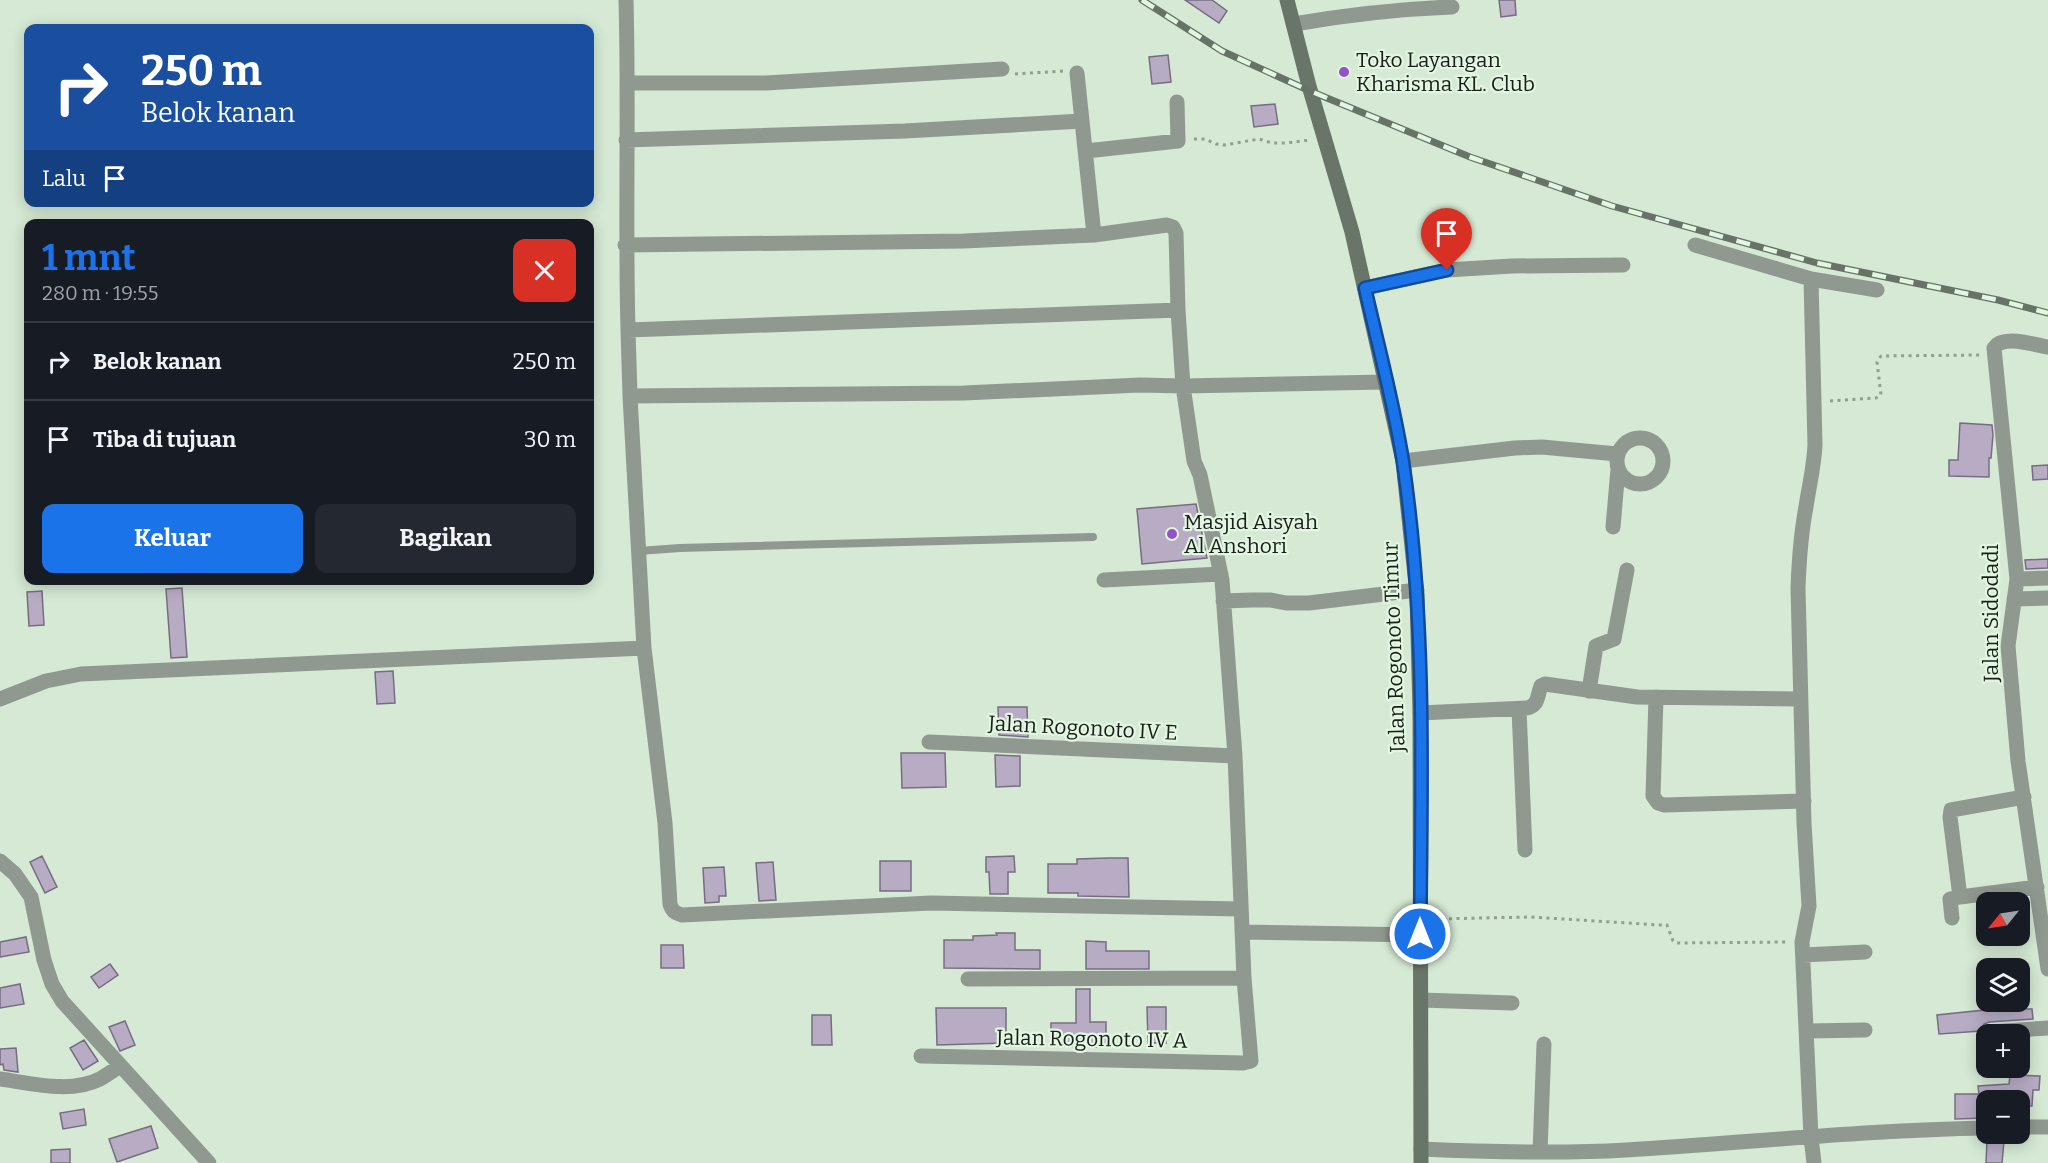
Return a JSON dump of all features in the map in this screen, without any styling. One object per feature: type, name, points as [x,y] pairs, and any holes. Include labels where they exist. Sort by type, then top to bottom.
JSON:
[{"type":"main road","name":"Jalan Rogonoto Timur","points":[[1287,0],[1352,232],[1403,461],[1417,590],[1420,713],[1421,1156]]},
{"type":"street","points":[[626,0],[628,83],[625,245],[630,396],[644,648],[665,823],[672,910],[682,915],[930,903],[1241,909]]},
{"type":"street","points":[[1294,24],[1393,10],[1452,7]]},
{"type":"street","points":[[628,83],[766,83],[1002,69]]},
{"type":"street","points":[[1077,73],[1094,236]]},
{"type":"street","points":[[1086,151],[1178,141],[1177,102]]},
{"type":"street","points":[[626,140],[905,132],[1082,121]]},
{"type":"street","points":[[625,245],[905,243],[1094,236],[1167,225],[1173,227],[1176,233],[1183,386],[1194,461],[1200,475],[1221,574],[1235,756],[1244,978],[968,979]]},
{"type":"street","points":[[1695,245],[1811,279],[1877,290]]},
{"type":"street","points":[[1365,288],[1447,270],[1512,266],[1623,265]]},
{"type":"street","points":[[1811,279],[1814,470],[1804,517],[1798,588],[1809,906],[1803,949],[1814,1163]]},
{"type":"street","points":[[628,330],[1178,310]]},
{"type":"street","points":[[1995,354],[1996,345],[2010,341],[2048,348]]},
{"type":"street","name":"Jalan Sidodadi","points":[[1995,354],[2017,579],[2008,646],[2018,761],[2048,969]]},
{"type":"street","points":[[630,396],[964,393],[1140,385],[1386,382]]},
{"type":"street","points":[[1403,461],[1542,447],[1617,462],[1613,526]]},
{"type":"street","points":[[1589,691],[1596,645],[1614,639],[1627,570]]},
{"type":"street","points":[[1104,580],[1221,574]]},
{"type":"street","points":[[2017,579],[2048,578]]},
{"type":"street","points":[[1223,601],[1261,600],[1310,603],[1417,590]]},
{"type":"street","points":[[2014,599],[2048,598]]},
{"type":"street","points":[[0,699],[46,681],[81,674],[644,648]]},
{"type":"street","points":[[1420,713],[1519,709],[1533,706],[1537,702],[1541,686],[1545,684],[1589,691],[1656,697],[1801,699]]},
{"type":"street","points":[[1656,697],[1653,796],[1658,803],[1664,805],[1804,801]]},
{"type":"street","points":[[1519,709],[1526,850]]},
{"type":"street","name":"Jalan Rogonoto IV E","points":[[929,742],[1235,756]]},
{"type":"street","points":[[1960,897],[1951,810],[2024,797]]},
{"type":"street","points":[[0,861],[20,881],[30,897],[44,960],[52,984],[62,1000],[209,1163]]},
{"type":"street","points":[[1952,918],[1950,899],[2037,887]]},
{"type":"street","points":[[1242,932],[1420,927]]},
{"type":"street","points":[[1803,949],[1864,952]]},
{"type":"street","name":"Jalan Rogonoto IV A","points":[[921,1056],[1243,1063],[1251,1061],[1244,978]]},
{"type":"street","points":[[1420,1000],[1512,1003]]},
{"type":"street","points":[[2030,1029],[2048,1028]]},
{"type":"street","points":[[1806,1030],[1864,1030]]},
{"type":"street","points":[[1540,1152],[1544,1044]]},
{"type":"street","points":[[0,1079],[46,1085],[79,1085],[100,1079],[120,1066]]},
{"type":"street","points":[[2030,1127],[2048,1127]]},
{"type":"street","points":[[1421,1156],[1624,1150],[1976,1129]]},
{"type":"lane","points":[[638,551],[1093,537]]},
{"type":"path","points":[[1002,69],[1011,75],[1073,70],[1077,73]]},
{"type":"path","points":[[1178,141],[1200,138],[1224,145],[1259,139],[1272,143],[1286,143],[1324,138]]},
{"type":"path","points":[[1814,402],[1881,395],[1877,362],[1881,356],[1995,354]]},
{"type":"path","points":[[1420,927],[1531,917],[1660,924],[1669,927],[1670,936],[1677,943],[1803,949]]},
{"type":"building","points":[[1185,0],[1212,0],[1227,11],[1219,23]]},
{"type":"building","points":[[1499,0],[1515,0],[1516,15],[1501,17]]},
{"type":"building","points":[[1168,55],[1171,82],[1152,84],[1149,57]]},
{"type":"building","points":[[1275,104],[1278,124],[1254,127],[1251,106]]},
{"type":"building","points":[[1960,423],[1992,425],[1989,477],[1949,476],[1949,460],[1958,460]]},
{"type":"building","points":[[2048,465],[2048,479],[2033,480],[2032,466]]},
{"type":"building","name":"Masjid Aisyah Al Anshori","points":[[1196,504],[1207,558],[1142,564],[1137,509]]},
{"type":"building","points":[[2048,559],[2048,568],[2026,569],[2025,560]]},
{"type":"building","points":[[182,588],[187,657],[171,658],[166,589]]},
{"type":"building","points":[[42,591],[44,625],[29,626],[27,592]]},
{"type":"building","points":[[393,671],[395,703],[377,704],[375,672]]},
{"type":"building","points":[[998,707],[1027,707],[1028,737],[999,735]]},
{"type":"building","points":[[901,753],[945,753],[946,787],[902,788]]},
{"type":"building","points":[[995,755],[1020,756],[1020,786],[996,787]]},
{"type":"building","points":[[42,856],[57,887],[45,893],[30,862]]},
{"type":"building","points":[[1014,856],[1015,872],[1008,872],[1008,894],[990,894],[986,857]]},
{"type":"building","points":[[1128,858],[1129,897],[1048,893],[1048,864],[1077,864],[1077,859]]},
{"type":"building","points":[[880,861],[911,861],[911,891],[880,891]]},
{"type":"building","points":[[773,862],[776,900],[759,901],[756,863]]},
{"type":"building","points":[[724,867],[726,896],[719,896],[719,902],[705,903],[703,868]]},
{"type":"building","points":[[996,933],[1015,933],[1015,950],[1040,950],[1040,969],[944,968],[944,940],[973,940],[973,936],[997,935]]},
{"type":"building","points":[[26,937],[29,952],[0,957],[0,942]]},
{"type":"building","points":[[1086,941],[1106,942],[1106,951],[1149,951],[1149,969],[1086,969]]},
{"type":"building","points":[[661,945],[683,945],[684,968],[661,968]]},
{"type":"building","points":[[110,964],[118,975],[99,988],[91,977]]},
{"type":"building","points":[[20,984],[24,1004],[0,1008],[0,988]]},
{"type":"building","points":[[1076,989],[1090,989],[1090,1022],[1106,1022],[1106,1047],[1051,1046],[1051,1023],[1076,1023]]},
{"type":"building","points":[[1147,1007],[1166,1007],[1166,1043],[1148,1043]]},
{"type":"building","points":[[936,1008],[1006,1008],[1006,1043],[937,1045]]},
{"type":"building","points":[[2032,1009],[2033,1019],[1976,1024],[1976,1031],[1939,1034],[1937,1015],[1976,1011],[2030,1012]]},
{"type":"building","points":[[812,1015],[831,1015],[832,1045],[812,1045]]},
{"type":"building","points":[[125,1021],[135,1045],[120,1051],[109,1027]]},
{"type":"building","points":[[84,1040],[98,1061],[83,1070],[70,1048]]},
{"type":"building","points":[[16,1048],[18,1072],[4,1070],[3,1064],[0,1065],[0,1049]]},
{"type":"building","points":[[2040,1076],[2039,1090],[2033,1090],[2032,1106],[2030,1106],[2030,1090],[1978,1090],[1978,1086],[2009,1084],[2010,1078]]},
{"type":"building","points":[[1955,1094],[1976,1094],[1976,1118],[1955,1119]]},
{"type":"building","points":[[84,1109],[86,1125],[63,1129],[60,1113]]},
{"type":"building","points":[[151,1126],[158,1148],[117,1162],[109,1139]]},
{"type":"building","points":[[1987,1144],[2004,1144],[2002,1163],[1986,1163]]},
{"type":"building","points":[[70,1149],[70,1163],[51,1163],[51,1150]]},
{"type":"railway","points":[[1142,0],[1222,51],[1310,91],[1470,157],[1612,206],[1817,263],[1998,300],[2048,313]]},
{"type":"place","name":"Toko Layangan Kharisma KL. Club","points":[[1344,72]]},
{"type":"place","name":"Masjid Aisyah Al Anshori","points":[[1172,534]]},
{"type":"route","points":[[1420,934],[1420,713],[1417,594],[1403,461],[1365,288],[1447,270]]}]
